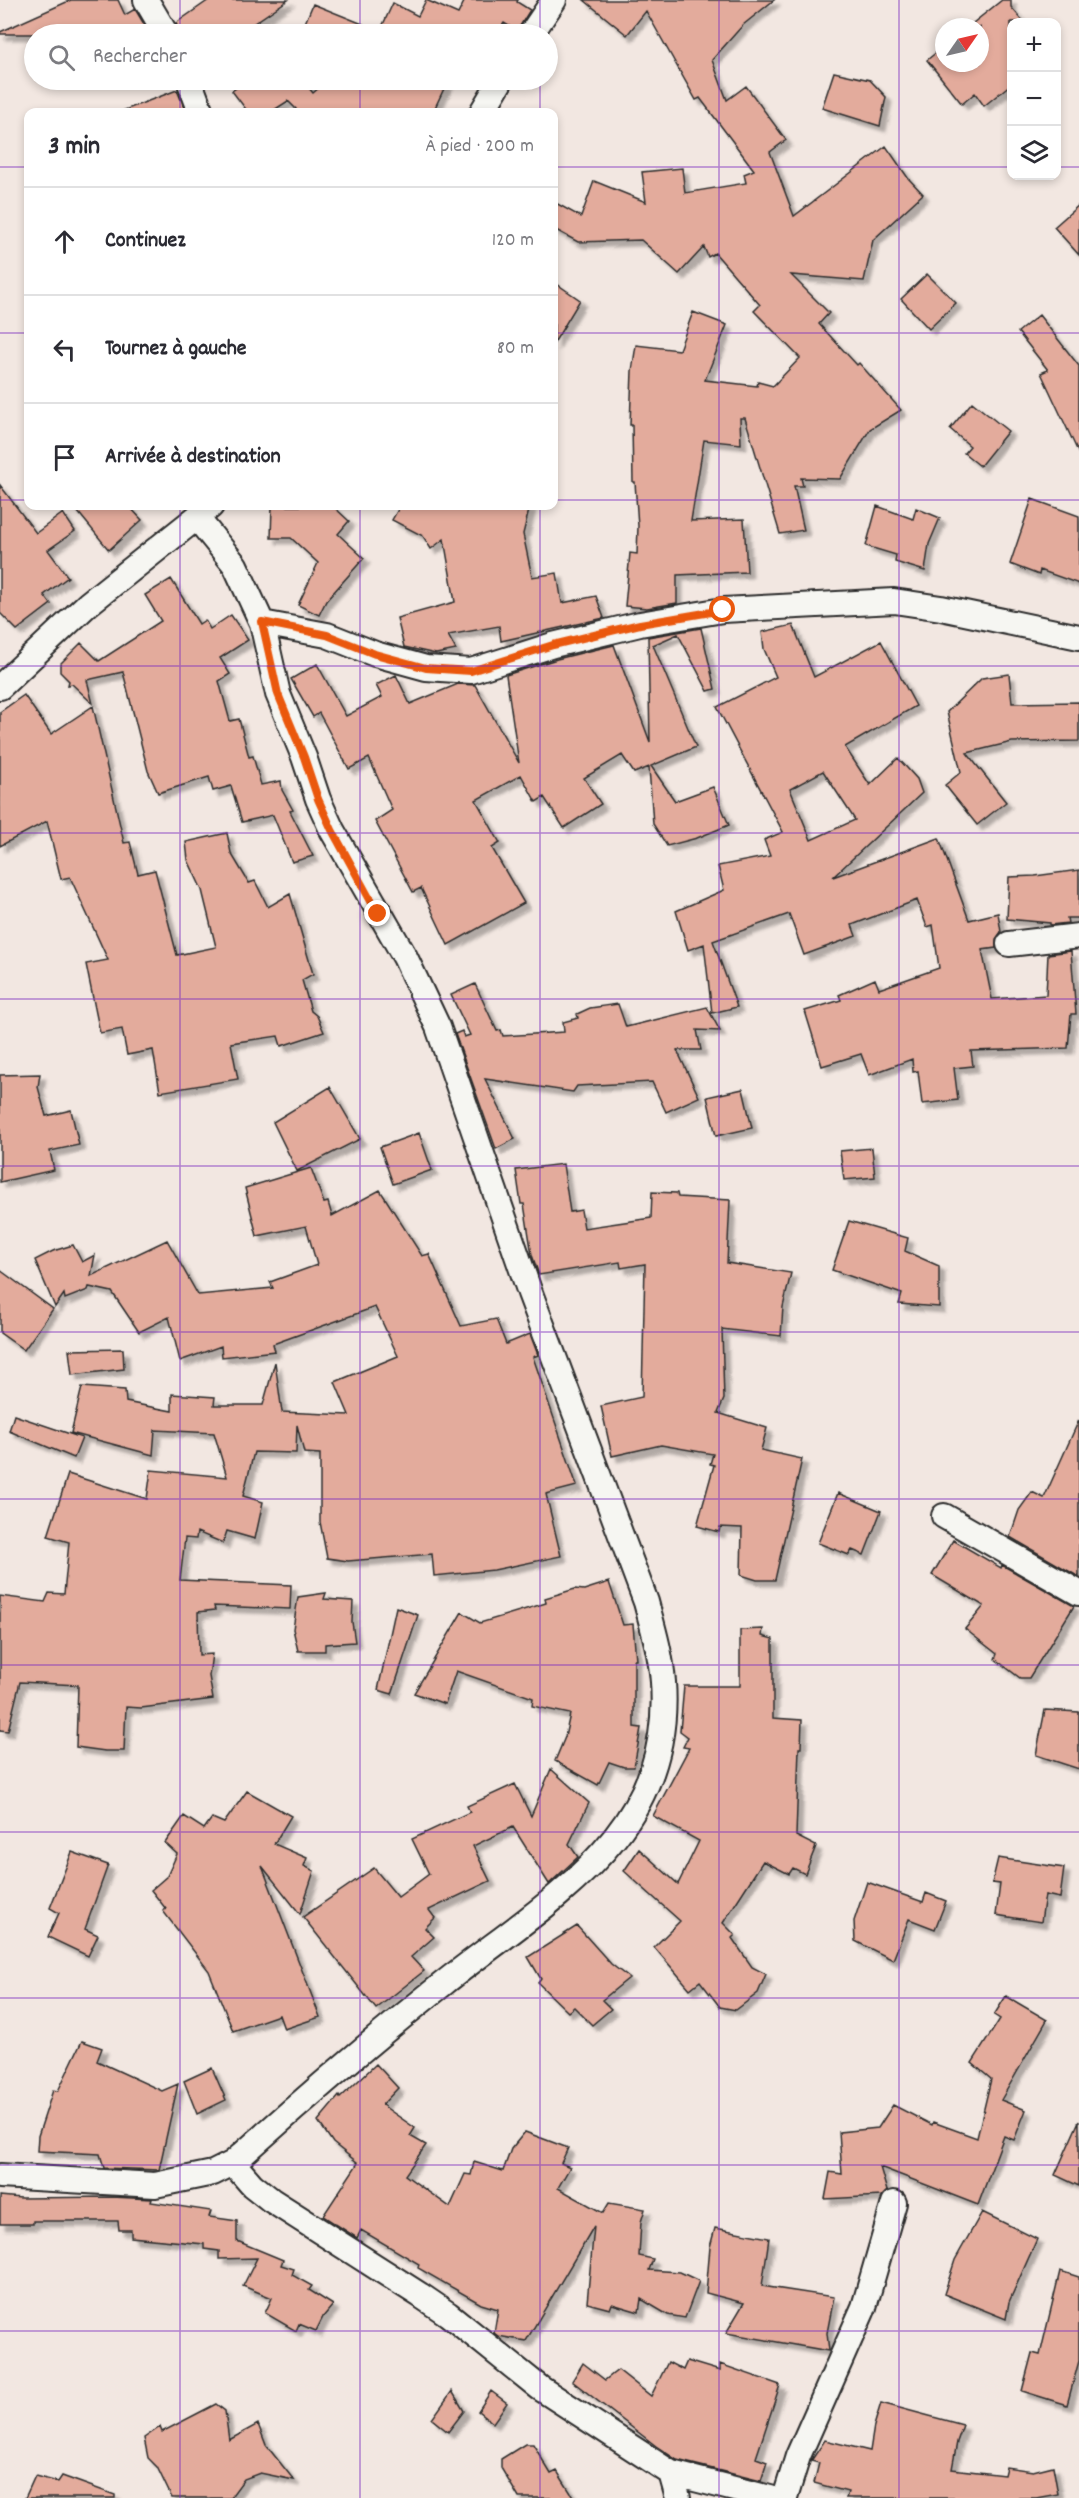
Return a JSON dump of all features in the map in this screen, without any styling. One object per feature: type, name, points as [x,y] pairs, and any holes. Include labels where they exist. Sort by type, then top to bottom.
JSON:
[{"type":"street","points":[[146,0],[160,24]]},
{"type":"street","points":[[538,24],[554,0]]},
{"type":"street","points":[[193,90],[200,108]]},
{"type":"street","points":[[484,108],[495,90]]},
{"type":"street","points":[[0,687],[88,604],[203,512],[235,565],[262,622],[278,694],[332,830],[405,957],[438,1027],[530,1293],[646,1602],[663,1681],[660,1743],[648,1781],[618,1834],[593,1864],[557,1896],[417,2005],[233,2163],[213,2173],[155,2185],[0,2176]]},
{"type":"street","points":[[262,622],[327,635],[375,654],[426,668],[471,671],[553,645],[640,624],[723,610],[894,601],[941,608],[1079,637]]},
{"type":"street","points":[[1009,944],[1079,936]]},
{"type":"street","points":[[944,1516],[1079,1593]]},
{"type":"street","points":[[233,2163],[252,2185],[271,2200],[429,2301],[540,2388],[671,2473],[770,2498]]},
{"type":"street","points":[[785,2498],[798,2456],[864,2307],[894,2203]]},
{"type":"street","points":[[671,2473],[678,2498]]},
{"type":"building","points":[[71,0],[118,0],[125,15],[135,9],[144,24],[24,24],[24,34],[0,34],[0,32]]},
{"type":"building","points":[[209,0],[288,0],[253,24],[176,23]]},
{"type":"building","points":[[426,0],[458,14],[465,0],[518,0],[517,2],[530,10],[521,24],[383,24],[393,3],[418,16]]},
{"type":"building","points":[[584,0],[774,0],[743,25],[712,60],[727,100],[746,86],[786,140],[770,152],[794,216],[886,146],[908,178],[923,194],[873,240],[864,281],[791,275],[829,313],[819,324],[857,365],[859,363],[901,410],[870,429],[840,479],[801,478],[803,486],[794,486],[804,530],[780,534],[745,418],[740,418],[741,444],[704,440],[691,521],[744,519],[747,572],[677,575],[677,603],[647,608],[625,606],[630,553],[637,554],[638,526],[635,482],[633,482],[632,425],[630,425],[632,371],[636,345],[679,350],[693,312],[727,325],[705,380],[757,386],[758,382],[773,386],[800,358],[754,311],[760,305],[715,253],[708,257],[704,247],[679,274],[641,240],[578,242],[558,231],[558,204],[581,217],[594,181],[646,202],[642,172],[682,168],[685,193],[746,183],[744,174],[754,170],[700,98],[696,100],[646,11],[627,35]]},
{"type":"building","points":[[1002,0],[1011,0],[1011,7],[1021,18],[1007,18],[1007,87],[984,106],[975,93],[962,104],[937,72],[989,72],[989,18],[979,18]]},
{"type":"building","points":[[313,4],[363,24],[305,23]]},
{"type":"building","points":[[935,53],[935,70],[927,60]]},
{"type":"building","points":[[834,72],[870,80],[886,97],[880,126],[822,108]]},
{"type":"building","points":[[177,90],[184,108],[130,108]]},
{"type":"building","points":[[310,90],[313,93],[316,90],[443,90],[435,108],[295,108],[288,101],[277,108],[245,108],[232,91]]},
{"type":"building","points":[[1079,205],[1079,255],[1054,227]]},
{"type":"building","points":[[927,274],[956,303],[929,329],[901,299]]},
{"type":"building","points":[[558,285],[580,300],[558,336]]},
{"type":"building","points":[[1039,315],[1079,366],[1079,454],[1041,373],[1048,370],[1018,332]]},
{"type":"building","points":[[972,402],[1008,431],[980,466],[964,453],[970,446],[950,429]]},
{"type":"building","points":[[0,485],[36,533],[63,513],[75,531],[48,550],[68,577],[44,595],[51,604],[17,630],[0,613]]},
{"type":"building","points":[[1032,499],[1079,516],[1079,584],[1040,570],[1039,575],[1010,564]]},
{"type":"building","points":[[877,506],[913,519],[916,508],[940,518],[929,544],[925,571],[895,562],[896,555],[866,546]]},
{"type":"building","points":[[76,510],[133,510],[142,520],[109,550]]},
{"type":"building","points":[[272,510],[337,510],[349,521],[338,534],[364,558],[326,601],[319,615],[298,605],[318,563],[291,538],[271,538]]},
{"type":"building","points":[[398,510],[529,510],[523,534],[532,577],[557,573],[562,603],[596,596],[604,618],[501,641],[499,626],[448,635],[456,650],[436,654],[404,647],[397,618],[455,602],[444,539],[431,549],[423,536],[392,520]]},
{"type":"building","points":[[171,579],[199,624],[205,620],[210,629],[231,615],[248,640],[220,658],[230,674],[219,681],[230,721],[239,719],[249,757],[253,756],[261,785],[281,781],[282,790],[293,810],[290,811],[313,856],[292,862],[273,815],[242,822],[231,786],[213,791],[209,777],[158,793],[148,771],[123,672],[87,680],[93,704],[72,684],[68,685],[69,681],[60,672],[60,664],[81,643],[99,661],[161,621],[145,595]]},
{"type":"building","points":[[793,625],[814,677],[881,641],[916,706],[845,747],[870,785],[898,758],[917,779],[922,793],[833,877],[939,838],[969,920],[998,913],[1001,932],[996,939],[996,948],[982,950],[992,999],[1046,995],[1048,954],[1071,951],[1076,1014],[1071,1014],[1068,1048],[971,1051],[973,1066],[954,1068],[958,1100],[922,1104],[918,1071],[913,1072],[912,1059],[869,1075],[861,1054],[822,1066],[805,1011],[841,1000],[839,995],[875,979],[879,989],[939,968],[933,925],[927,927],[917,900],[852,925],[856,936],[804,955],[789,914],[713,941],[737,1007],[712,1013],[704,944],[688,950],[676,911],[724,890],[718,866],[770,856],[764,840],[783,832],[717,707],[776,677],[764,649],[762,632]],"holes":[[[823,771],[855,820],[811,840],[790,789]]]},
{"type":"building","points":[[701,628],[715,689],[708,691],[678,634],[653,645],[696,747],[651,766],[675,801],[713,787],[729,825],[697,838],[667,846],[653,824],[649,767],[634,773],[622,755],[584,778],[601,804],[564,828],[544,797],[536,802],[521,775],[476,800],[500,843],[492,848],[524,903],[448,945],[421,888],[413,892],[375,821],[392,810],[369,758],[349,769],[319,713],[313,717],[291,679],[317,664],[346,716],[382,697],[376,685],[396,675],[410,704],[458,684],[475,685],[519,763],[506,675],[614,645],[650,742],[648,637]]},
{"type":"building","points":[[1009,674],[1012,703],[1079,702],[1079,741],[1012,742],[967,753],[1006,802],[977,825],[945,785],[961,772],[947,712],[982,678]]},
{"type":"building","points":[[24,695],[51,734],[93,706],[124,843],[130,842],[138,874],[155,870],[177,955],[216,947],[202,890],[188,860],[186,842],[227,833],[231,853],[249,883],[255,881],[268,907],[290,894],[313,974],[302,980],[311,1011],[317,1016],[324,1032],[281,1046],[278,1036],[231,1043],[238,1079],[160,1092],[153,1050],[127,1055],[122,1029],[100,1033],[86,964],[108,960],[70,877],[61,879],[47,821],[0,846],[0,712]]},
{"type":"building","points":[[1079,870],[1079,918],[1067,918],[1068,923],[1050,925],[1050,923],[1007,919],[1009,877]]},
{"type":"building","points":[[475,984],[497,1031],[501,1030],[503,1036],[564,1032],[563,1022],[578,1018],[577,1014],[590,1008],[618,1004],[626,1027],[707,1007],[720,1031],[697,1030],[701,1050],[677,1050],[699,1097],[666,1112],[652,1082],[577,1086],[573,1092],[485,1079],[515,1139],[496,1149],[455,1034],[462,1031],[464,1037],[470,1035],[451,995]]},
{"type":"building","points":[[40,1074],[38,1087],[46,1116],[71,1110],[79,1145],[50,1151],[54,1170],[0,1182],[0,1075]]},
{"type":"building","points":[[330,1087],[360,1139],[297,1171],[273,1122]]},
{"type":"building","points":[[743,1089],[752,1128],[716,1136],[707,1097]]},
{"type":"building","points":[[419,1133],[432,1170],[393,1184],[380,1147]]},
{"type":"building","points":[[872,1148],[875,1177],[844,1180],[840,1151]]},
{"type":"building","points":[[563,1164],[570,1212],[581,1210],[584,1228],[651,1218],[652,1192],[677,1193],[678,1197],[730,1200],[727,1263],[791,1273],[783,1307],[781,1336],[722,1329],[724,1399],[718,1413],[767,1428],[761,1450],[802,1459],[775,1580],[757,1580],[741,1575],[742,1528],[720,1527],[719,1532],[697,1526],[714,1465],[710,1464],[713,1454],[661,1445],[612,1456],[601,1406],[642,1397],[645,1264],[621,1268],[620,1262],[539,1275],[532,1255],[516,1170]]},
{"type":"building","points":[[311,1168],[324,1203],[328,1202],[332,1216],[380,1190],[422,1256],[429,1254],[461,1326],[496,1319],[506,1344],[530,1334],[538,1355],[533,1357],[577,1486],[546,1494],[561,1556],[494,1570],[434,1576],[432,1554],[348,1561],[327,1558],[320,1522],[320,1454],[304,1453],[297,1425],[296,1453],[254,1452],[243,1496],[263,1502],[255,1539],[227,1531],[223,1543],[197,1532],[196,1539],[185,1538],[180,1580],[291,1585],[290,1609],[214,1606],[215,1610],[198,1612],[199,1655],[212,1654],[209,1676],[213,1699],[141,1708],[126,1707],[124,1751],[105,1751],[76,1747],[78,1685],[20,1682],[8,1731],[0,1730],[0,1596],[45,1602],[49,1593],[64,1594],[69,1542],[48,1536],[68,1474],[147,1499],[151,1470],[227,1477],[214,1433],[155,1430],[153,1455],[71,1433],[82,1387],[125,1390],[126,1402],[172,1411],[172,1394],[215,1397],[214,1405],[263,1405],[275,1362],[282,1412],[349,1415],[335,1382],[398,1356],[375,1307],[273,1344],[275,1351],[222,1357],[221,1346],[180,1361],[169,1317],[139,1332],[112,1292],[89,1287],[88,1290],[65,1299],[64,1294],[55,1307],[35,1260],[73,1245],[82,1262],[95,1255],[91,1276],[167,1240],[198,1295],[273,1288],[270,1282],[317,1265],[306,1226],[257,1236],[245,1188]]},
{"type":"building","points":[[849,1221],[908,1238],[905,1251],[939,1266],[939,1307],[899,1304],[902,1294],[832,1270]]},
{"type":"building","points":[[0,1270],[53,1309],[24,1350],[0,1333]]},
{"type":"building","points":[[123,1349],[124,1369],[72,1375],[69,1350]]},
{"type":"building","points":[[14,1415],[82,1438],[74,1458],[9,1431]]},
{"type":"building","points":[[1079,1420],[1079,1577],[1010,1537],[1019,1510],[1032,1492],[1044,1498]]},
{"type":"building","points":[[838,1493],[881,1511],[864,1555],[852,1550],[849,1555],[818,1543]]},
{"type":"building","points":[[953,1540],[1074,1606],[1029,1678],[1020,1678],[995,1659],[997,1654],[965,1629],[984,1606],[932,1575]]},
{"type":"building","points":[[609,1582],[623,1625],[633,1624],[636,1660],[634,1660],[634,1727],[641,1728],[634,1767],[624,1767],[609,1762],[598,1785],[555,1761],[565,1737],[570,1714],[532,1706],[533,1698],[456,1671],[445,1704],[414,1693],[462,1612],[480,1623],[546,1603],[545,1598]]},
{"type":"building","points":[[326,1593],[324,1599],[353,1601],[352,1622],[355,1642],[325,1644],[325,1651],[298,1651],[293,1629],[298,1597]]},
{"type":"building","points":[[396,1607],[418,1615],[392,1694],[378,1690]]},
{"type":"building","points":[[763,1629],[762,1636],[773,1639],[773,1718],[802,1720],[796,1836],[816,1846],[805,1874],[793,1868],[789,1874],[763,1861],[723,1923],[735,1935],[732,1938],[752,1967],[766,1974],[758,1993],[736,2010],[720,2007],[700,1981],[690,1989],[654,1947],[680,1921],[624,1871],[639,1849],[678,1884],[699,1841],[653,1816],[689,1748],[683,1747],[688,1737],[680,1731],[684,1686],[740,1686],[740,1630]]},
{"type":"building","points":[[1045,1710],[1079,1712],[1079,1769],[1036,1755]]},
{"type":"building","points":[[551,1769],[589,1803],[569,1844],[578,1857],[549,1884],[513,1827],[473,1846],[490,1881],[429,1910],[435,1918],[425,1928],[434,1937],[411,1957],[424,1971],[376,2009],[303,1917],[374,1868],[398,1897],[429,1874],[412,1839],[470,1812],[467,1806],[515,1784],[531,1816]]},
{"type":"building","points":[[247,1791],[291,1816],[274,1844],[307,1858],[304,1866],[314,1871],[300,1914],[262,1866],[320,2017],[284,2029],[279,2015],[233,2031],[209,1971],[163,1911],[166,1909],[151,1890],[167,1876],[177,1854],[165,1843],[184,1816],[204,1829],[212,1818],[224,1823]]},
{"type":"building","points":[[72,1852],[108,1865],[85,1929],[98,1935],[88,1956],[48,1937],[59,1913],[50,1908]]},
{"type":"building","points":[[998,1858],[1064,1868],[1060,1898],[1045,1895],[1041,1922],[996,1915],[1000,1884],[992,1883]]},
{"type":"building","points":[[867,1882],[923,1902],[926,1893],[946,1901],[935,1929],[909,1919],[893,1960],[855,1941],[854,1921]]},
{"type":"building","points":[[577,1926],[611,1964],[629,1978],[602,2000],[611,2009],[592,2025],[574,2007],[568,2012],[538,1983],[541,1979],[528,1957]]},
{"type":"building","points":[[1006,1996],[1047,2020],[1001,2100],[1026,2110],[1014,2140],[1004,2136],[978,2205],[880,2167],[887,2191],[882,2196],[825,2199],[830,2172],[842,2174],[839,2132],[878,2128],[893,2105],[932,2125],[933,2122],[977,2138],[991,2079],[972,2063],[1000,2019],[994,2015]]},
{"type":"building","points":[[82,2041],[102,2048],[97,2061],[162,2091],[178,2084],[159,2170],[104,2168],[100,2154],[37,2151],[38,2136],[53,2090],[58,2091]]},
{"type":"building","points":[[376,2064],[398,2088],[382,2105],[415,2128],[410,2136],[426,2145],[405,2175],[450,2207],[465,2174],[471,2175],[474,2162],[503,2171],[511,2149],[525,2132],[568,2148],[561,2163],[570,2167],[558,2188],[603,2213],[609,2203],[645,2209],[641,2222],[639,2256],[653,2259],[649,2270],[680,2272],[699,2281],[685,2318],[668,2315],[641,2299],[639,2312],[612,2304],[610,2309],[587,2303],[594,2226],[526,2341],[498,2336],[494,2333],[498,2309],[481,2304],[418,2268],[419,2264],[361,2230],[357,2238],[323,2216],[358,2163],[333,2143],[318,2121],[339,2096],[340,2098]]},
{"type":"building","points":[[212,2068],[226,2100],[197,2114],[184,2081]]},
{"type":"building","points":[[1079,2121],[1079,2186],[1055,2175]]},
{"type":"building","points":[[0,2196],[152,2199],[151,2202],[211,2211],[209,2217],[237,2221],[237,2241],[283,2260],[281,2265],[294,2269],[292,2275],[312,2286],[309,2290],[333,2305],[323,2317],[316,2331],[299,2324],[296,2331],[265,2313],[272,2298],[243,2286],[257,2258],[219,2259],[219,2251],[204,2249],[204,2244],[131,2237],[131,2230],[119,2230],[118,2221],[33,2221],[33,2224],[0,2224]]},
{"type":"building","points":[[982,2212],[1037,2239],[1009,2302],[1006,2319],[944,2294],[955,2260]]},
{"type":"building","points":[[715,2228],[769,2238],[762,2286],[834,2297],[827,2333],[829,2351],[726,2333],[744,2303],[706,2293],[710,2247]]},
{"type":"building","points":[[1060,2271],[1079,2277],[1079,2361],[1067,2405],[1022,2391],[1032,2353],[1040,2355]]},
{"type":"building","points":[[687,2361],[720,2371],[720,2364],[780,2385],[756,2458],[767,2462],[761,2481],[677,2460],[572,2381],[583,2363],[605,2380],[618,2370],[651,2396],[668,2362],[683,2370]]},
{"type":"building","points":[[452,2391],[464,2411],[448,2432],[432,2419]]},
{"type":"building","points":[[491,2391],[507,2403],[493,2423],[478,2411]]},
{"type":"building","points":[[881,2403],[963,2425],[952,2469],[1004,2475],[1006,2467],[1033,2471],[1053,2466],[1058,2494],[1036,2498],[846,2498],[848,2492],[814,2483],[819,2463],[811,2461],[825,2440],[870,2451]]},
{"type":"building","points":[[216,2404],[225,2411],[229,2440],[258,2424],[266,2445],[294,2480],[260,2473],[244,2479],[230,2498],[172,2498],[157,2467],[148,2458],[144,2438],[160,2427],[162,2432]]},
{"type":"building","points":[[525,2444],[533,2444],[551,2474],[557,2471],[574,2498],[519,2498],[501,2468],[501,2459]]},
{"type":"building","points":[[35,2476],[58,2482],[62,2476],[115,2495],[115,2498],[25,2498]]},
{"type":"route","points":[[378,914],[332,830],[318,799],[304,757],[278,694],[262,622],[327,635],[375,654],[426,668],[471,671],[553,645],[640,624],[723,610]]}]
